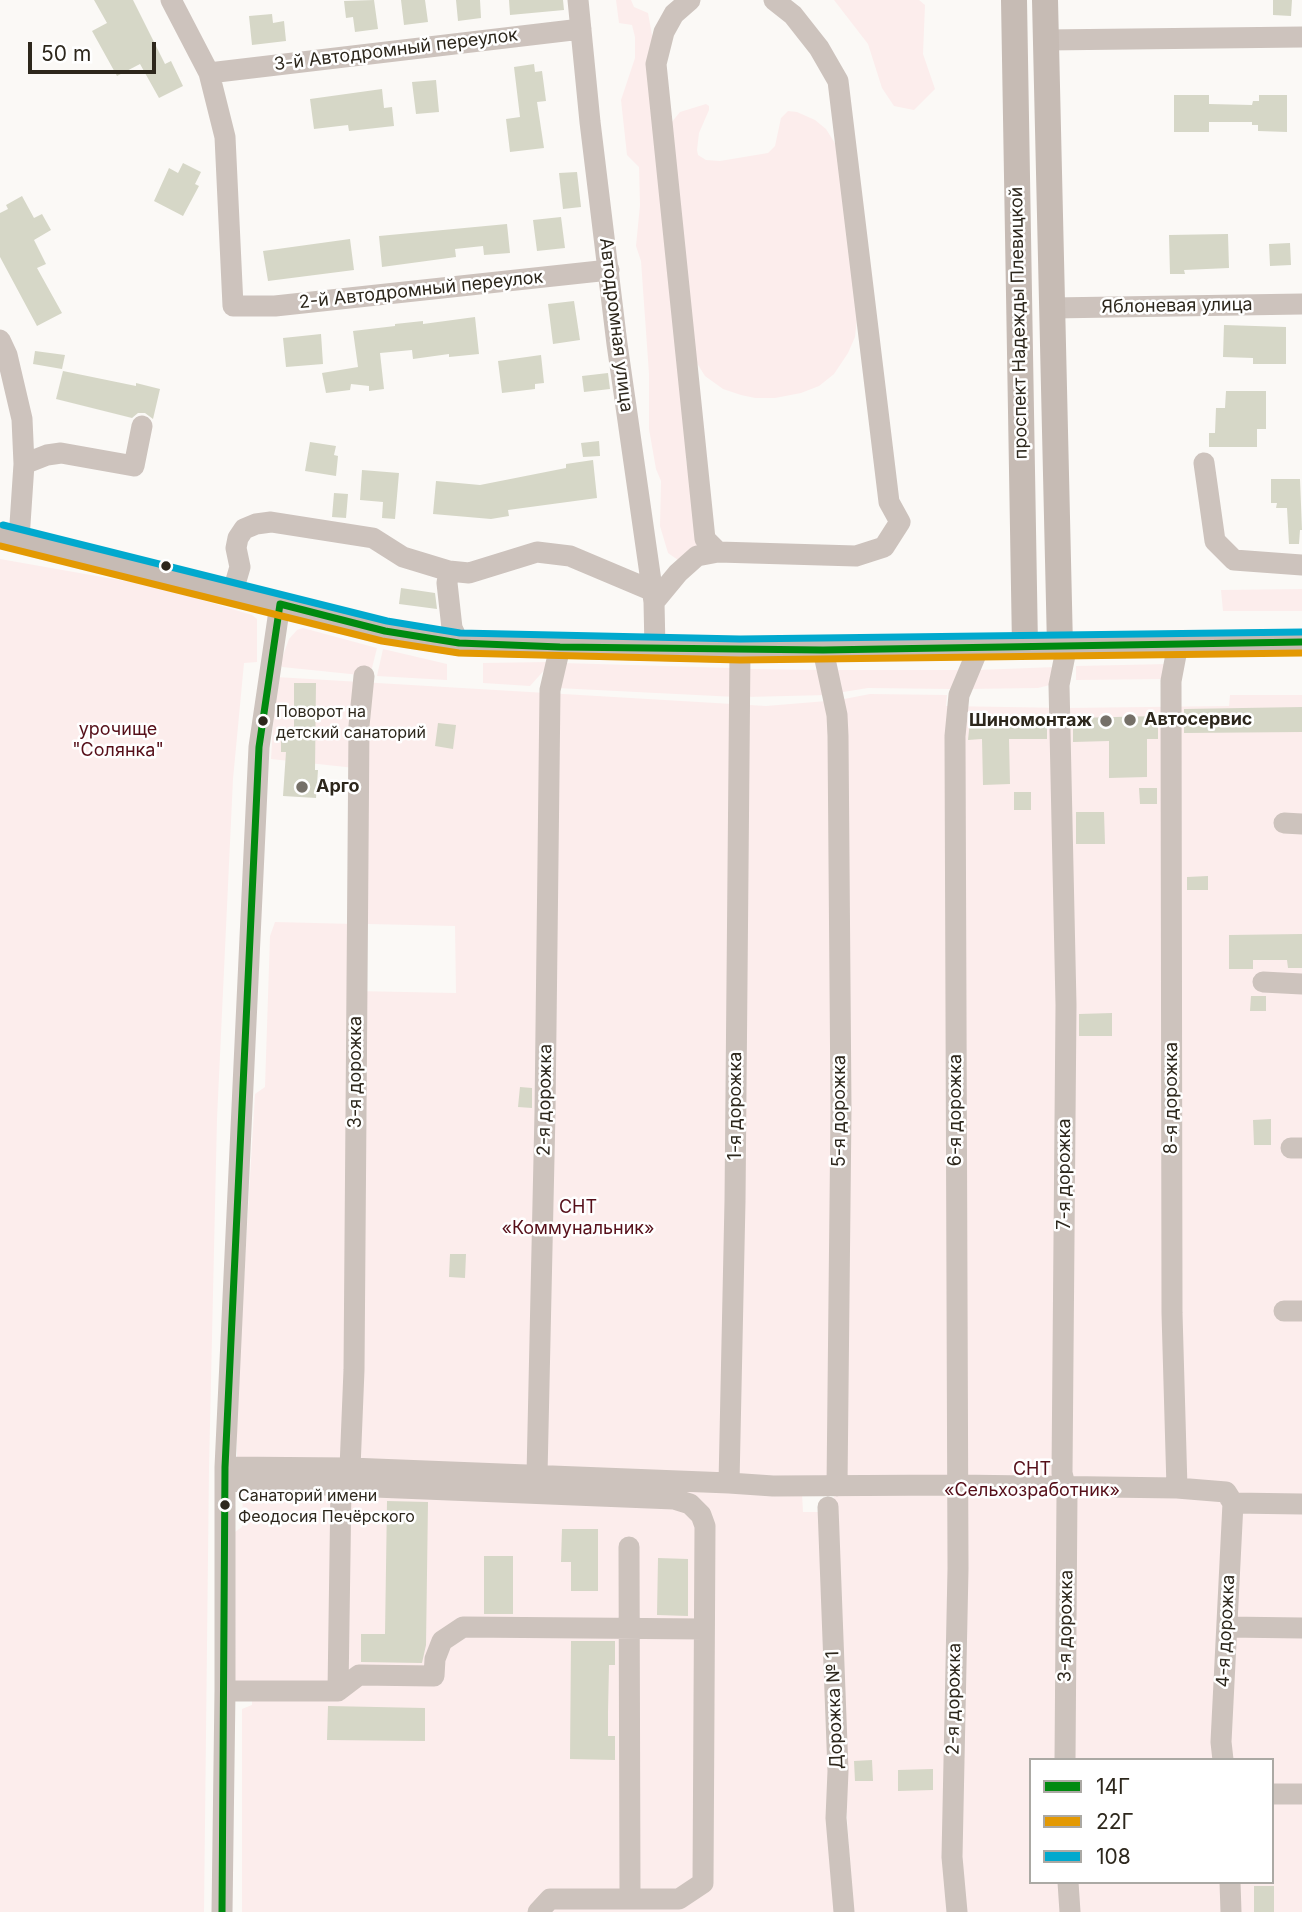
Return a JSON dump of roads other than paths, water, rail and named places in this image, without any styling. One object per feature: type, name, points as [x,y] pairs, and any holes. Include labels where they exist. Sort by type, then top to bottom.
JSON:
[{"type":"main road","name":"проспект Надежды Плевицкой","points":[[1014,0],[1025,646]]},
{"type":"main road","name":"проспект Надежды Плевицкой","points":[[1045,0],[1064,646]]},
{"type":"main road","points":[[8,537],[385,631],[459,643],[560,648],[823,650],[1302,642]]},
{"type":"street","points":[[172,0],[209,73]]},
{"type":"street","name":"Автодромная улица","points":[[578,0],[609,270],[654,597],[655,649]]},
{"type":"street","points":[[690,0],[674,14],[664,32],[656,64],[705,539],[718,552]]},
{"type":"street","points":[[233,591],[240,567],[236,548],[238,538],[244,529],[271,522],[373,538],[403,557],[449,571],[470,573],[537,552],[570,556],[654,597],[696,556],[718,552],[856,556],[884,547],[900,522],[889,502],[838,81],[793,15],[774,0]]},
{"type":"street","name":"3-й Автодромный переулок","points":[[209,73],[581,29]]},
{"type":"street","points":[[1046,40],[1302,37]]},
{"type":"street","name":"2-й Автодромный переулок","points":[[209,73],[225,137],[233,306],[275,306],[609,270]]},
{"type":"street","name":"Яблоневая улица","points":[[1052,308],[1302,304]]},
{"type":"street","points":[[0,340],[7,355],[22,419],[24,464],[8,537]]},
{"type":"street","points":[[24,464],[61,453],[134,466],[142,426]]},
{"type":"street","points":[[1204,463],[1215,541],[1234,560],[1302,565]]},
{"type":"street","points":[[449,571],[447,583],[452,628],[459,643]]},
{"type":"street","points":[[222,1912],[225,1474],[259,747],[280,604]]},
{"type":"street","name":"8-я дорожка","points":[[1177,1488],[1172,1313],[1171,681],[1178,644]]},
{"type":"street","name":"7-я дорожка","points":[[1064,646],[1059,685],[1066,1058],[1062,1473],[1066,1489]]},
{"type":"street","name":"2-я дорожка","points":[[537,1475],[550,690],[560,648]]},
{"type":"street","name":"6-я дорожка","points":[[957,1485],[955,736],[959,695],[979,648]]},
{"type":"street","name":"1-я дорожка","points":[[729,1483],[735,1214],[740,650]]},
{"type":"street","name":"5-я дорожка","points":[[823,650],[838,736],[841,1123],[837,1486]]},
{"type":"street","name":"3-я дорожка","points":[[338,1691],[346,1477],[354,1370],[359,726],[364,676]]},
{"type":"street","points":[[1263,982],[1302,984]]},
{"type":"street","points":[[225,1474],[346,1477],[537,1475],[773,1486],[1177,1488],[1226,1492],[1233,1503],[1302,1504]]},
{"type":"street","points":[[346,1477],[674,1499],[690,1504],[701,1515],[705,1526],[703,1883],[679,1899],[550,1899],[538,1912]]},
{"type":"street","name":"2-я дорожка","points":[[957,1485],[958,1569],[952,1857],[957,1912]]},
{"type":"street","name":"3-я дорожка","points":[[1065,1758],[1066,1489]]},
{"type":"street","name":"4-я дорожка","points":[[1223,1758],[1221,1742],[1233,1503]]},
{"type":"street","name":"Дорожка № 1","points":[[828,1507],[838,1771],[836,1818],[844,1912]]},
{"type":"street","points":[[629,1547],[630,1899]]},
{"type":"street","points":[[225,1691],[338,1691],[359,1675],[434,1676],[435,1659],[442,1641],[463,1627],[704,1629]]},
{"type":"street","points":[[1227,1627],[1302,1628]]},
{"type":"street","points":[[1274,1794],[1302,1794]]},
{"type":"street","points":[[1068,1884],[1070,1912]]},
{"type":"street","points":[[1230,1884],[1231,1912]]},
{"type":"place","name":"Автосервис","points":[[1130,720]]},
{"type":"place","name":"Поворот на детский санаторий","points":[[263,721]]},
{"type":"place","name":"Шиномонтаж","points":[[1106,721]]},
{"type":"place","name":"Арго","points":[[302,787]]},
{"type":"place","name":"Санаторий имени Феодосия Печёрского","points":[[225,1505]]},
{"type":"park label","name":"урочище \"Солянка\"","points":[[118,740]]},
{"type":"park label","name":"СНТ «Коммунальник»","points":[[578,1218]]},
{"type":"park label","name":"СНТ «Сельхозработник»","points":[[1032,1480]]}]
